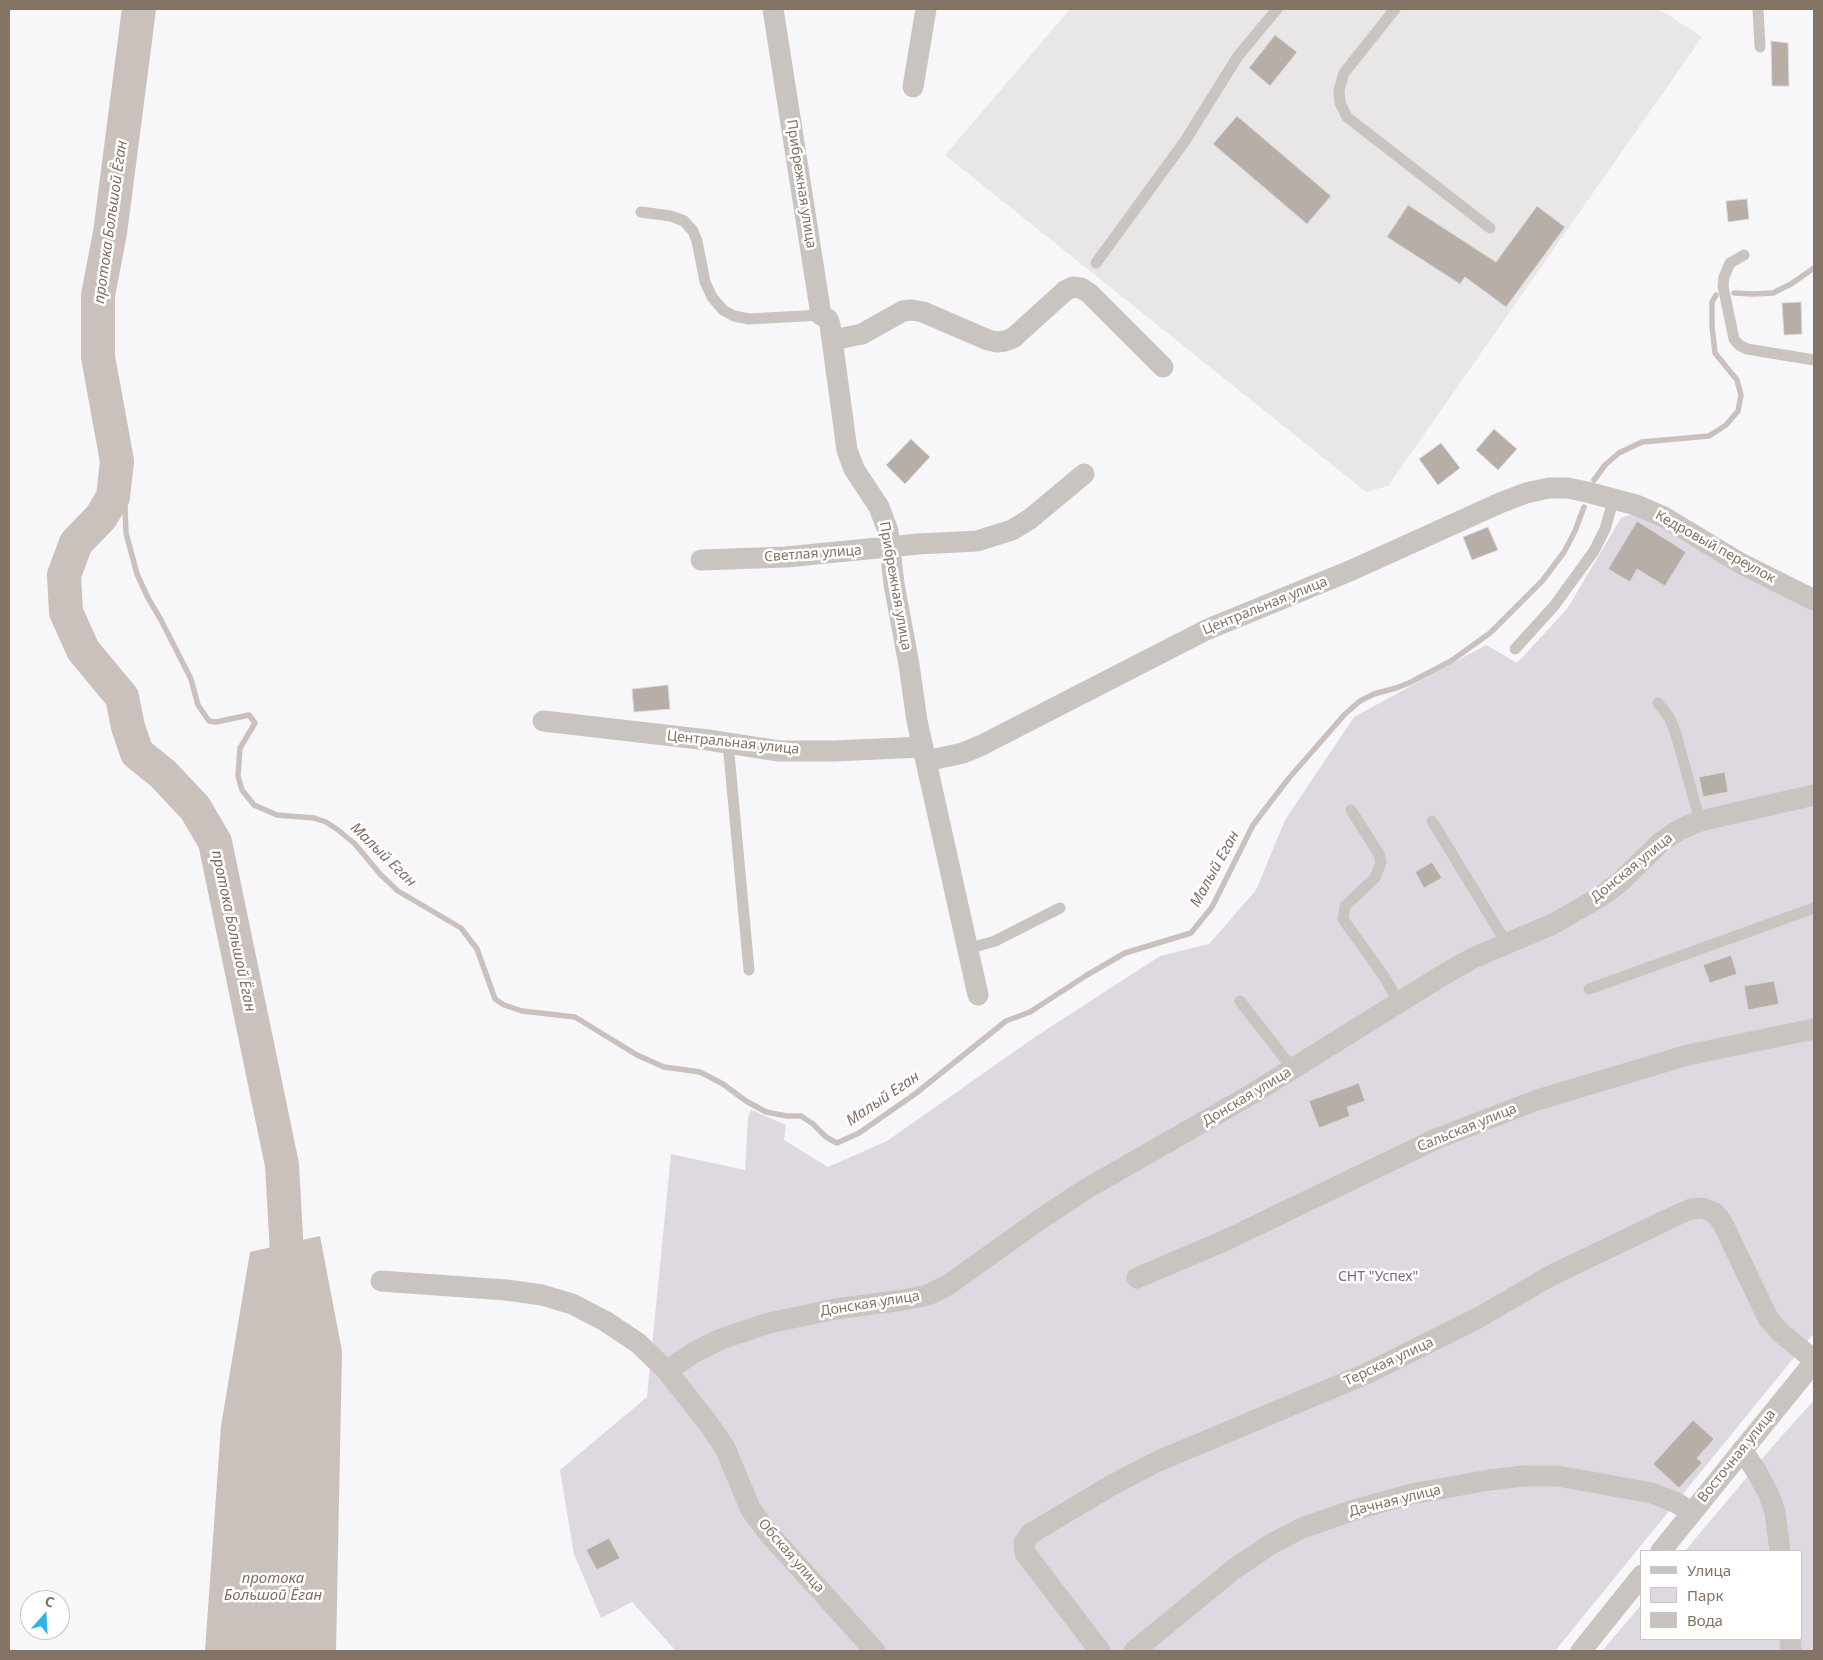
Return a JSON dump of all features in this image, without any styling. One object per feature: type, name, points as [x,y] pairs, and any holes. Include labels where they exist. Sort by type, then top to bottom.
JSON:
[{"type":"street","name":"Прибрежная улица","points":[[773,9],[821,315],[828,319],[833,340],[847,450],[854,469],[879,507],[888,531],[894,584],[925,754],[966,949],[978,995]]},
{"type":"street","points":[[913,86],[926,9]]},
{"type":"street","points":[[833,340],[862,334],[903,311],[912,310],[922,312],[988,340],[1005,341],[1013,338],[1065,291],[1073,287],[1081,288],[1089,293],[1163,367]]},
{"type":"street","name":"Светлая улица","points":[[700,560],[786,557],[977,541],[1012,530],[1030,519],[1084,474]]},
{"type":"street","name":"Центральная улица","points":[[543,721],[778,750],[925,754],[963,753],[1206,630],[1352,570],[1500,503],[1526,493],[1549,488],[1568,488],[1614,498]]},
{"type":"street","name":"Кедровый переулок","points":[[1614,498],[1664,517],[1740,563],[1814,600]]},
{"type":"street","name":"Донская улица","points":[[667,1371],[692,1353],[721,1339],[769,1323],[835,1309],[928,1295],[948,1285],[1086,1189],[1158,1149],[1293,1069],[1473,958],[1553,924],[1600,897],[1662,842],[1679,830],[1700,821],[1814,795]]},
{"type":"street","name":"Сальская улица","points":[[1137,1278],[1224,1241],[1436,1139],[1537,1100],[1688,1055],[1814,1030]]},
{"type":"street","name":"Терская улица","points":[[1100,1651],[1025,1553],[1024,1543],[1030,1534],[1156,1462],[1368,1373],[1478,1318],[1558,1272],[1691,1209],[1702,1208],[1715,1213],[1723,1224],[1768,1318],[1780,1332],[1814,1361]]},
{"type":"street","name":"Обская улица","points":[[380,1281],[506,1290],[542,1295],[564,1302],[605,1321],[638,1343],[667,1371],[725,1448],[751,1510],[771,1536],[875,1651]]},
{"type":"street","name":"Восточная улица","points":[[1662,1550],[1814,1361]]},
{"type":"street","points":[[1742,1450],[1758,1472],[1769,1495],[1775,1512],[1780,1550]]},
{"type":"street","name":"Дачная улица","points":[[1134,1651],[1234,1569],[1271,1544],[1302,1528],[1354,1510],[1411,1494],[1490,1480],[1524,1476],[1558,1476],[1652,1493],[1677,1503],[1692,1513]]},
{"type":"street","points":[[1581,1651],[1640,1577]]},
{"type":"lane","points":[[1096,263],[1185,141],[1238,56],[1277,9]]},
{"type":"lane","points":[[1395,9],[1344,73],[1339,90],[1340,103],[1347,117],[1490,228]]},
{"type":"lane","points":[[1758,9],[1760,47]]},
{"type":"lane","points":[[641,212],[671,216],[684,222],[693,231],[697,241],[705,282],[712,297],[723,310],[734,316],[749,319],[821,315]]},
{"type":"lane","points":[[1744,255],[1730,263],[1724,277],[1723,286],[1734,339],[1739,345],[1747,349],[1814,360]]},
{"type":"lane","points":[[1515,649],[1554,606],[1594,551],[1604,529],[1614,498]]},
{"type":"lane","points":[[1658,703],[1669,717],[1676,731],[1700,821]]},
{"type":"lane","points":[[728,743],[748,970]]},
{"type":"lane","points":[[1351,810],[1379,854],[1381,862],[1375,878],[1346,906],[1343,918],[1399,1003]]},
{"type":"lane","points":[[1432,821],[1507,944]]},
{"type":"lane","points":[[966,949],[996,941],[1060,908]]},
{"type":"lane","points":[[1589,989],[1814,908]]},
{"type":"lane","points":[[1240,1002],[1293,1069]]},
{"type":"shaded area","points":[[1070,9],[1659,9],[1702,37],[1388,486],[1366,492],[945,155]]},
{"type":"green space","name":"СНТ \"Успех\"","points":[[1638,512],[1814,607],[1814,1333],[1555,1651],[676,1651],[632,1602],[601,1618],[574,1554],[560,1470],[647,1397],[671,1154],[745,1170],[748,1118],[751,1110],[786,1125],[784,1140],[828,1167],[887,1141],[1035,1037],[1160,956],[1209,944],[1256,890],[1285,820],[1354,717],[1486,645],[1517,663],[1567,609],[1621,518]]},
{"type":"green space","points":[[1814,1400],[1814,1651],[1602,1651],[1640,1606],[1640,1640],[1803,1640],[1803,1550],[1686,1550]]},
{"type":"water","name":"протока Большой Ёган","points":[[320,1236],[342,1351],[336,1651],[205,1651],[221,1426],[250,1252]]},
{"type":"building","points":[[1275,35],[1297,52],[1270,86],[1249,68]]},
{"type":"building","points":[[1771,41],[1788,43],[1789,86],[1772,86]]},
{"type":"building","points":[[1237,116],[1331,196],[1307,224],[1213,144]]},
{"type":"building","points":[[1747,199],[1749,219],[1728,222],[1726,201]]},
{"type":"building","points":[[1408,205],[1496,262],[1537,206],[1565,227],[1506,307],[1465,277],[1460,284],[1387,237]]},
{"type":"building","points":[[1801,302],[1802,334],[1784,335],[1782,303]]},
{"type":"building","points":[[1494,429],[1517,449],[1498,470],[1476,450]]},
{"type":"building","points":[[911,439],[930,457],[905,484],[886,465]]},
{"type":"building","points":[[1441,443],[1460,468],[1438,485],[1419,459]]},
{"type":"building","points":[[1637,521],[1686,552],[1665,586],[1637,569],[1630,582],[1608,569]]},
{"type":"building","points":[[1488,527],[1498,550],[1472,560],[1463,537]]},
{"type":"building","points":[[668,685],[670,709],[634,712],[632,689]]},
{"type":"building","points":[[1725,772],[1728,792],[1703,797],[1699,777]]},
{"type":"building","points":[[1432,862],[1442,878],[1424,888],[1415,872]]},
{"type":"building","points":[[1731,955],[1737,974],[1710,983],[1703,965]]},
{"type":"building","points":[[1774,981],[1779,1004],[1748,1010],[1744,986]]},
{"type":"building","points":[[1359,1083],[1365,1101],[1347,1107],[1350,1116],[1319,1128],[1309,1101]]},
{"type":"building","points":[[1693,1420],[1714,1439],[1697,1458],[1702,1463],[1679,1488],[1653,1464]]},
{"type":"building","points":[[609,1538],[620,1558],[597,1570],[586,1550]]},
{"type":"waterway","name":"протока Большой Ёган","points":[[139,9],[110,233],[98,295],[98,357],[117,461],[113,497],[101,517],[76,543],[64,575],[66,612],[83,650],[122,697],[128,727],[137,753],[163,774],[195,808],[215,842],[282,1165],[289,1289]]},
{"type":"waterway","name":"Малый Еган","points":[[1734,293],[1773,293],[1791,284],[1814,268]]},
{"type":"waterway","name":"Малый Еган","points":[[1594,480],[1605,465],[1619,453],[1642,442],[1709,436],[1726,425],[1738,411],[1741,395],[1737,380],[1715,353],[1712,302],[1716,295]]},
{"type":"waterway","name":"Малый Еган","points":[[117,461],[122,501],[125,507],[126,533],[137,574],[191,679],[198,705],[209,721],[216,722],[249,715],[255,723],[240,748],[238,776],[242,790],[254,805],[277,815],[314,818],[326,822],[355,844],[380,874],[398,891],[461,928],[477,949],[495,999],[504,1005],[522,1011],[575,1017],[637,1055],[664,1067],[700,1072],[723,1084],[746,1101],[766,1112],[787,1116],[801,1116],[813,1124],[826,1137],[837,1143],[859,1133],[915,1094],[1006,1021],[1030,1012],[1125,953],[1191,933],[1212,907],[1253,825],[1289,778],[1345,714],[1360,701],[1374,694],[1409,683],[1451,661],[1490,633],[1543,580],[1564,552],[1575,531],[1584,507]]}]
